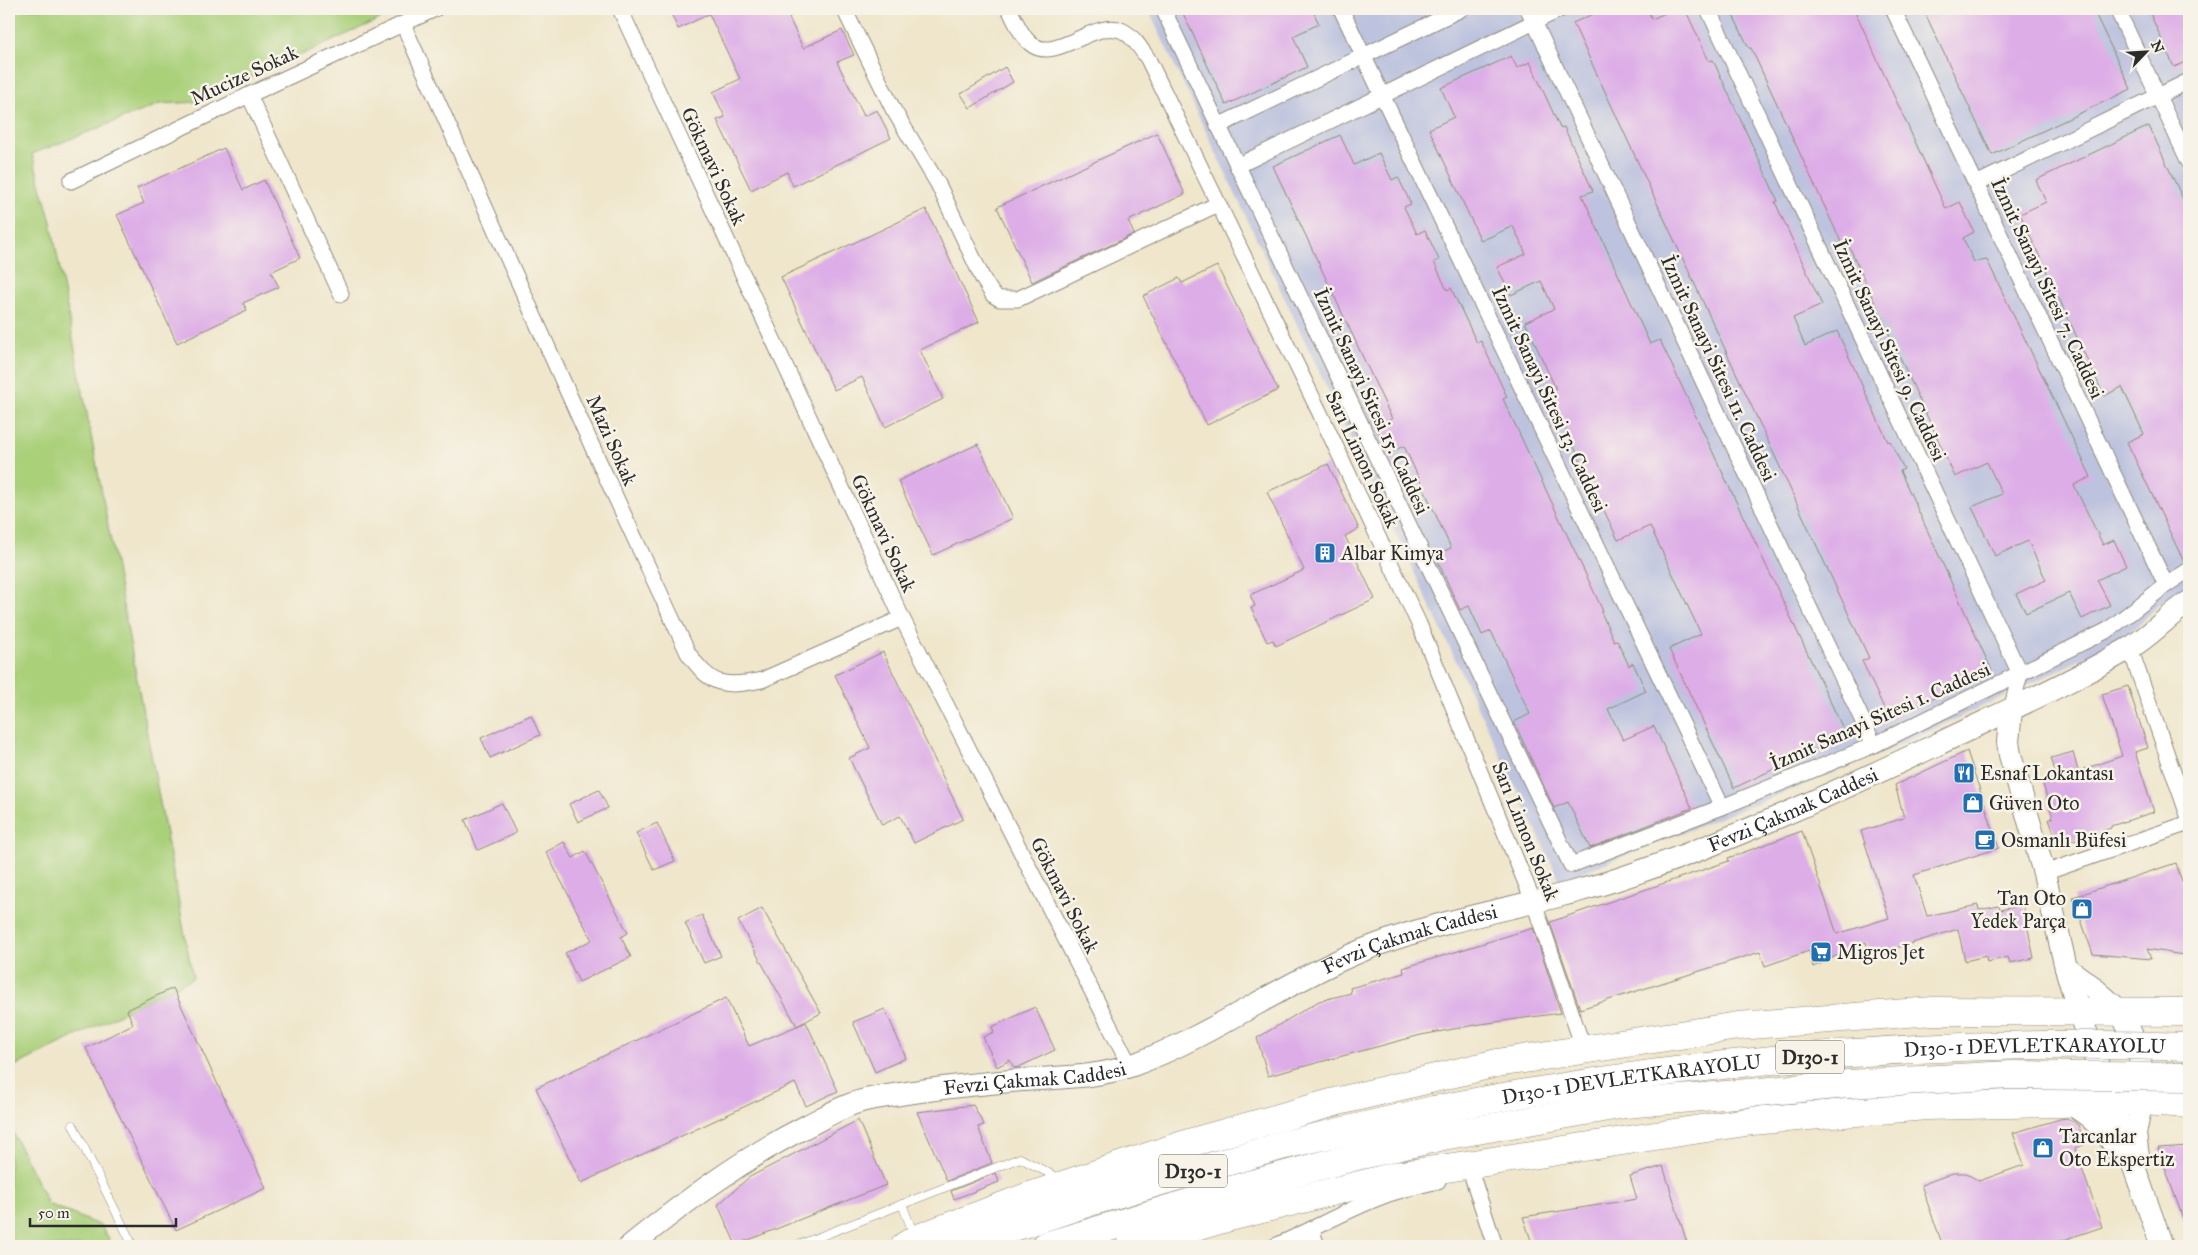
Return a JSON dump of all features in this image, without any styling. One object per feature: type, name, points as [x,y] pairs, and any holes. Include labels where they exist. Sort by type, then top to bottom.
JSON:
[{"type":"highway","points":[[910,1243],[1067,1183],[1189,1142],[1335,1102],[1497,1063],[1738,1026],[1933,1011],[2189,1012]]},
{"type":"highway","name":"D130-1 DEVLETKARAYOLU","points":[[956,1246],[1198,1169],[1337,1132],[1533,1090],[1653,1072],[1815,1056],[2015,1044],[2189,1047]]},
{"type":"highway","name":"D130-1 DEVLETKARAYOLU","points":[[1046,1246],[1252,1184],[1361,1154],[1443,1136],[1625,1104],[1848,1084],[2010,1076],[2189,1077]]},
{"type":"highway","points":[[1130,1246],[1226,1218],[1395,1176],[1752,1121],[1926,1106],[2142,1101],[2189,1104]]},
{"type":"street","name":"Mucize Sokak","points":[[71,181],[248,95],[435,9]]},
{"type":"street","name":"Gökmavi Sokak","points":[[620,9],[902,618],[1130,1066]]},
{"type":"street","points":[[844,9],[893,109],[938,184],[983,279],[993,295],[1000,300],[1018,298],[1218,204]]},
{"type":"street","name":"Sarı Limon Sokak","points":[[1009,9],[1023,34],[1031,44],[1040,48],[1050,48],[1065,44],[1103,29],[1112,28],[1122,30],[1132,38],[1148,59],[1318,409],[1419,624],[1534,903],[1584,1050]]},
{"type":"street","name":"İzmit Sanayi Sitesi 15. Caddesi","points":[[1163,9],[1571,865]]},
{"type":"street","name":"İzmit Sanayi Sitesi 13. Caddesi","points":[[1341,9],[1722,807]]},
{"type":"street","points":[[1218,126],[1461,9]]},
{"type":"street","points":[[1238,166],[1382,94],[1531,16],[1561,9]]},
{"type":"street","name":"İzmit Sanayi Sitesi 9. Caddesi","points":[[1708,9],[2020,674]]},
{"type":"street","name":"İzmit Sanayi Sitesi 7. Caddesi","points":[[1893,9],[2166,585]]},
{"type":"street","points":[[2117,9],[2189,162]]},
{"type":"street","name":"İzmit Sanayi Sitesi 11. Caddesi","points":[[1531,16],[1874,745]]},
{"type":"street","name":"Mazi Sokak","points":[[403,24],[600,464],[688,653],[699,669],[710,679],[722,684],[738,685],[762,680],[902,618]]},
{"type":"street","points":[[1976,184],[2189,81]]},
{"type":"street","points":[[248,95],[340,294]]},
{"type":"street","name":"İzmit Sanayi Sitesi 1. Caddesi","points":[[1571,865],[1722,807],[1874,745],[2108,630],[2166,585],[2189,570]]},
{"type":"street","name":"Fevzi Çakmak Caddesi","points":[[630,1246],[698,1192],[742,1162],[777,1141],[854,1102],[908,1093],[1012,1081],[1090,1076],[1130,1066],[1173,1048],[1302,979],[1377,945],[1425,928],[1580,891],[1636,873],[1741,833],[1871,776],[2011,710],[2130,648],[2189,602]]},
{"type":"street","points":[[2130,648],[2189,818]]},
{"type":"street","points":[[2020,674],[2011,710],[2008,742],[2010,755],[2044,873],[2066,968],[2079,1012],[2162,1246]]},
{"type":"street","points":[[2044,873],[2189,823]]},
{"type":"street","points":[[2066,968],[2090,985],[2121,1012],[2140,1053],[2142,1101],[2135,1133],[2144,1194]]},
{"type":"street","points":[[2067,1102],[2084,1111],[2100,1126],[2114,1144],[2144,1194]]},
{"type":"street","points":[[1275,1246],[1312,1231],[1389,1194],[1572,1148]]},
{"type":"street","points":[[1471,1173],[1495,1246]]},
{"type":"street","points":[[1312,1231],[1316,1246]]},
{"type":"lane","points":[[73,1125],[133,1246]]},
{"type":"lane","points":[[796,1246],[1020,1158],[1067,1183]]},
{"type":"lane","points":[[902,1204],[910,1243]]},
{"type":"shaded area","points":[[1148,9],[2189,9],[2189,585],[2159,604],[2135,629],[2113,644],[1994,701],[1871,758],[1560,881]]},
{"type":"green space","points":[[9,9],[402,9],[198,102],[160,104],[32,154],[51,222],[193,978],[9,1069]]},
{"type":"green space","points":[[9,1125],[48,1204],[101,1226],[113,1246],[9,1246]]},
{"type":"building","points":[[669,9],[785,9],[803,48],[842,30],[854,55],[837,62],[864,116],[877,110],[891,138],[793,186],[787,172],[751,190],[717,120],[725,117],[713,92],[740,79],[709,14],[678,29]]},
{"type":"building","points":[[1181,9],[1312,9],[1319,24],[1293,36],[1307,67],[1226,105]]},
{"type":"building","points":[[1604,9],[1647,9],[1652,19],[1674,9],[1685,9],[1709,61],[1713,60],[1778,201],[1775,202],[1822,305],[1793,318],[1805,346],[1837,331],[1888,442],[1890,441],[1904,469],[1900,471],[1992,671],[1889,719],[1862,661],[1869,658],[1573,23]]},
{"type":"building","points":[[1730,9],[1854,9],[1946,209],[1960,202],[1974,232],[1963,238],[1974,262],[1987,260],[2091,477],[2074,485],[2103,545],[2114,540],[2126,566],[2097,580],[2110,605],[2082,619],[2069,593],[2026,613],[2016,594],[2046,580],[2028,541],[1995,556],[1972,507],[2002,494],[1987,462],[1955,477],[1847,242],[1842,244],[1751,48],[1749,48]]},
{"type":"building","points":[[1923,9],[2093,9],[2131,89],[1992,155]]},
{"type":"building","points":[[2148,9],[2189,9],[2189,61],[2174,67]]},
{"type":"building","points":[[1511,56],[1517,68],[1530,62],[1560,128],[1564,127],[1593,191],[1582,195],[1650,344],[1660,340],[1846,735],[1734,788],[1669,649],[1701,634],[1650,526],[1618,540],[1548,392],[1556,389],[1525,322],[1554,309],[1541,281],[1511,295],[1497,267],[1526,254],[1513,226],[1481,241],[1429,129],[1454,117],[1441,88]]},
{"type":"building","points":[[1005,67],[1013,82],[970,108],[961,94]]},
{"type":"building","points":[[2149,126],[2189,212],[2189,561],[2184,562],[2127,442],[2144,434],[2122,387],[2104,396],[2020,214],[2046,202],[2036,180]]},
{"type":"building","points":[[1157,133],[1185,194],[1128,221],[1134,234],[1032,282],[997,207]]},
{"type":"building","points":[[1340,135],[1354,165],[1379,153],[1392,180],[1398,177],[1411,204],[1404,207],[1417,234],[1425,230],[1439,260],[1434,262],[1447,290],[1451,288],[1477,343],[1481,341],[1507,397],[1503,399],[1603,611],[1601,612],[1614,641],[1617,640],[1629,666],[1633,663],[1646,691],[1608,709],[1623,740],[1654,726],[1692,808],[1590,848],[1568,802],[1554,808],[1514,722],[1530,714],[1491,631],[1482,635],[1469,606],[1460,610],[1435,555],[1451,548],[1404,446],[1388,453],[1376,426],[1392,419],[1273,166]]},
{"type":"building","points":[[224,148],[243,190],[264,180],[300,258],[271,272],[279,287],[243,303],[247,310],[177,343],[117,215],[144,203],[137,188]]},
{"type":"building","points":[[926,209],[979,322],[920,350],[943,399],[885,427],[862,377],[834,390],[781,277]]},
{"type":"building","points":[[1217,266],[1278,390],[1207,425],[1143,296],[1179,278],[1182,283]]},
{"type":"building","points":[[978,444],[1013,518],[933,555],[898,481]]},
{"type":"building","name":"Albar Kimya","points":[[1328,464],[1359,529],[1345,536],[1375,599],[1276,646],[1273,640],[1267,642],[1251,608],[1255,606],[1250,595],[1304,570],[1267,492]]},
{"type":"building","points":[[883,652],[963,819],[914,843],[900,816],[882,825],[849,758],[870,748],[835,675]]},
{"type":"building","points":[[2128,686],[2148,748],[2135,752],[2154,812],[2058,845],[2049,819],[2053,818],[2042,781],[2057,777],[2051,758],[2073,752],[2078,771],[2122,756],[2102,694]]},
{"type":"building","points":[[531,715],[540,735],[490,758],[481,738]]},
{"type":"building","points":[[1967,751],[1999,848],[1914,875],[1927,916],[1978,905],[1979,910],[1999,906],[2000,910],[2023,905],[2034,958],[2010,963],[2008,957],[1987,962],[1986,956],[1965,961],[1958,929],[1896,948],[1897,951],[1871,959],[1866,942],[1813,967],[1809,951],[1765,966],[1760,952],[1580,1009],[1550,922],[1729,861],[1728,858],[1802,831],[1837,934],[1889,918],[1861,831],[1904,818],[1895,785]]},
{"type":"building","points":[[599,790],[608,808],[578,822],[569,804]]},
{"type":"building","points":[[502,803],[516,833],[478,850],[465,820]]},
{"type":"building","points":[[657,823],[675,861],[654,870],[636,833]]},
{"type":"building","points":[[564,842],[573,858],[585,851],[628,933],[621,937],[631,957],[579,982],[565,953],[592,940],[546,852]]},
{"type":"building","points":[[2176,863],[2189,902],[2189,956],[2147,949],[2151,959],[2093,954],[2073,897]]},
{"type":"building","points":[[762,908],[821,1013],[797,1026],[738,921]]},
{"type":"building","points":[[702,915],[721,956],[704,963],[685,923]]},
{"type":"building","points":[[1533,928],[1561,1013],[1481,1024],[1421,1035],[1268,1076],[1257,1038],[1319,1001],[1351,993],[1350,988],[1404,973],[1403,968]]},
{"type":"building","points":[[173,988],[266,1188],[176,1230],[86,1048],[133,1024],[127,1010]]},
{"type":"building","points":[[726,998],[749,1046],[806,1022],[838,1091],[806,1106],[795,1083],[581,1183],[536,1088]]},
{"type":"building","points":[[1035,1007],[1055,1050],[1019,1067],[1014,1068],[1010,1060],[997,1067],[983,1037],[994,1032],[992,1027]]},
{"type":"building","points":[[885,1009],[906,1058],[875,1072],[853,1022]]},
{"type":"building","points":[[973,1105],[984,1125],[978,1127],[992,1163],[947,1181],[917,1112]]},
{"type":"building","points":[[2067,1118],[2078,1125],[2086,1144],[2075,1148],[2102,1227],[2046,1246],[1943,1246],[1921,1185],[1953,1173],[1966,1173],[1979,1181],[2024,1165],[2013,1133]]},
{"type":"building","points":[[858,1120],[886,1185],[736,1245],[718,1205],[748,1178]]},
{"type":"building","points":[[2189,1146],[2189,1230],[2187,1230],[2158,1148]]},
{"type":"building","points":[[1663,1166],[1688,1246],[1533,1246],[1523,1217],[1637,1199],[1630,1176]]},
{"type":"building","points":[[996,1173],[999,1182],[954,1199],[951,1191]]},
{"type":"place","name":"Albar Kimya","points":[[1325,553]]},
{"type":"place","name":"Esnaf Lokantası","points":[[1964,773]]},
{"type":"place","name":"Güven Oto","points":[[1973,803]]},
{"type":"place","name":"Osmanlı Büfesi","points":[[1985,840]]},
{"type":"place","name":"Tan Oto Yedek Parça","points":[[2082,909]]},
{"type":"place","name":"Migros Jet","points":[[1821,952]]},
{"type":"place","name":"Tarcanlar Oto Ekspertiz","points":[[2043,1148]]}]
